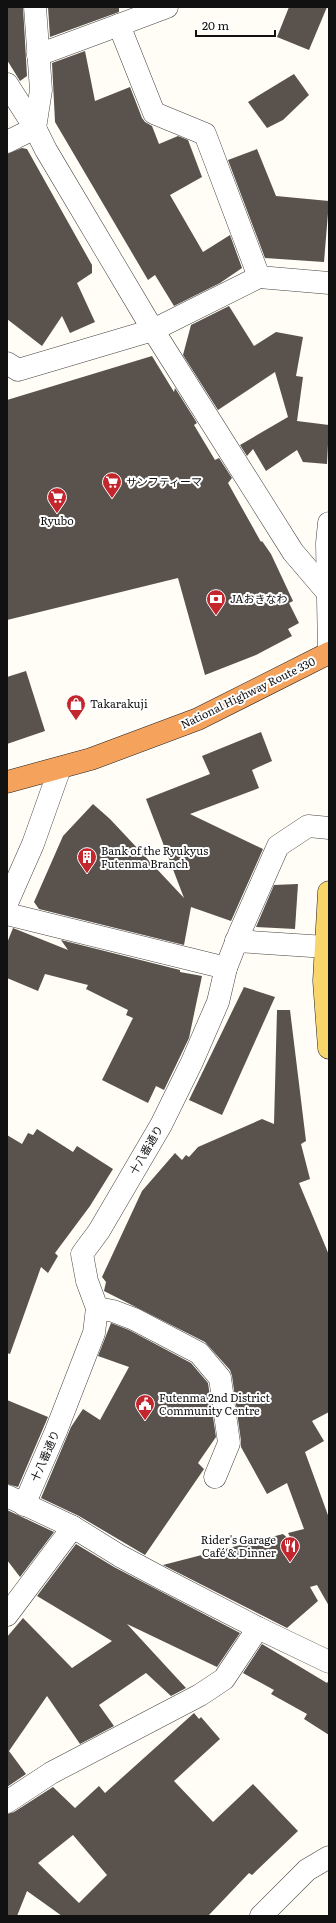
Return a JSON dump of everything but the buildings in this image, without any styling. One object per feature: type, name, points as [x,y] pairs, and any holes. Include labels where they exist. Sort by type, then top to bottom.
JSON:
[{"type":"highway","name":"National Highway Route 330","points":[[7,782],[91,759],[198,719],[329,653]]},
{"type":"main road","points":[[329,892],[324,997],[329,1048]]},
{"type":"street","points":[[35,7],[41,90],[35,128]]},
{"type":"street","points":[[38,56],[167,7]]},
{"type":"street","points":[[118,25],[154,113],[205,134],[259,277]]},
{"type":"street","points":[[7,84],[35,128],[46,150],[153,330],[293,552],[328,593]]},
{"type":"street","points":[[7,142],[35,128]]},
{"type":"street","points":[[7,363],[18,370],[153,330],[259,277],[329,284]]},
{"type":"street","points":[[329,523],[327,543],[329,653]]},
{"type":"street","points":[[7,903],[33,844],[60,768]]},
{"type":"street","name":"十八番通り","points":[[15,1501],[56,1431],[94,1333],[96,1308],[87,1281],[82,1254],[99,1231],[161,1124],[192,1062],[218,1002],[226,968],[236,941],[278,846],[308,826],[329,828]]},
{"type":"street","points":[[7,914],[226,968]]},
{"type":"street","points":[[236,941],[326,947]]},
{"type":"street","points":[[96,1308],[113,1311],[134,1319],[199,1353],[220,1378],[229,1443],[215,1477]]},
{"type":"street","points":[[15,1501],[73,1527],[120,1556],[258,1628],[329,1662]]},
{"type":"street","points":[[7,1615],[73,1527]]},
{"type":"street","points":[[7,1802],[51,1773],[200,1695],[224,1679],[258,1628]]},
{"type":"street","points":[[262,1916],[307,1870],[329,1856]]},
{"type":"place","name":"サンフティーマ","points":[[112,499]]},
{"type":"place","name":"Ryubo","points":[[57,514]]},
{"type":"place","name":"JAおきなわ","points":[[216,616]]},
{"type":"place","name":"Takarakuji","points":[[76,721]]},
{"type":"place","name":"Bank of the Ryukyus Futenma Branch","points":[[87,874]]},
{"type":"place","name":"Futenma 2nd District Community Centre","points":[[145,1421]]},
{"type":"place","name":"Rider's Garage Café & Dinner","points":[[290,1563]]}]
